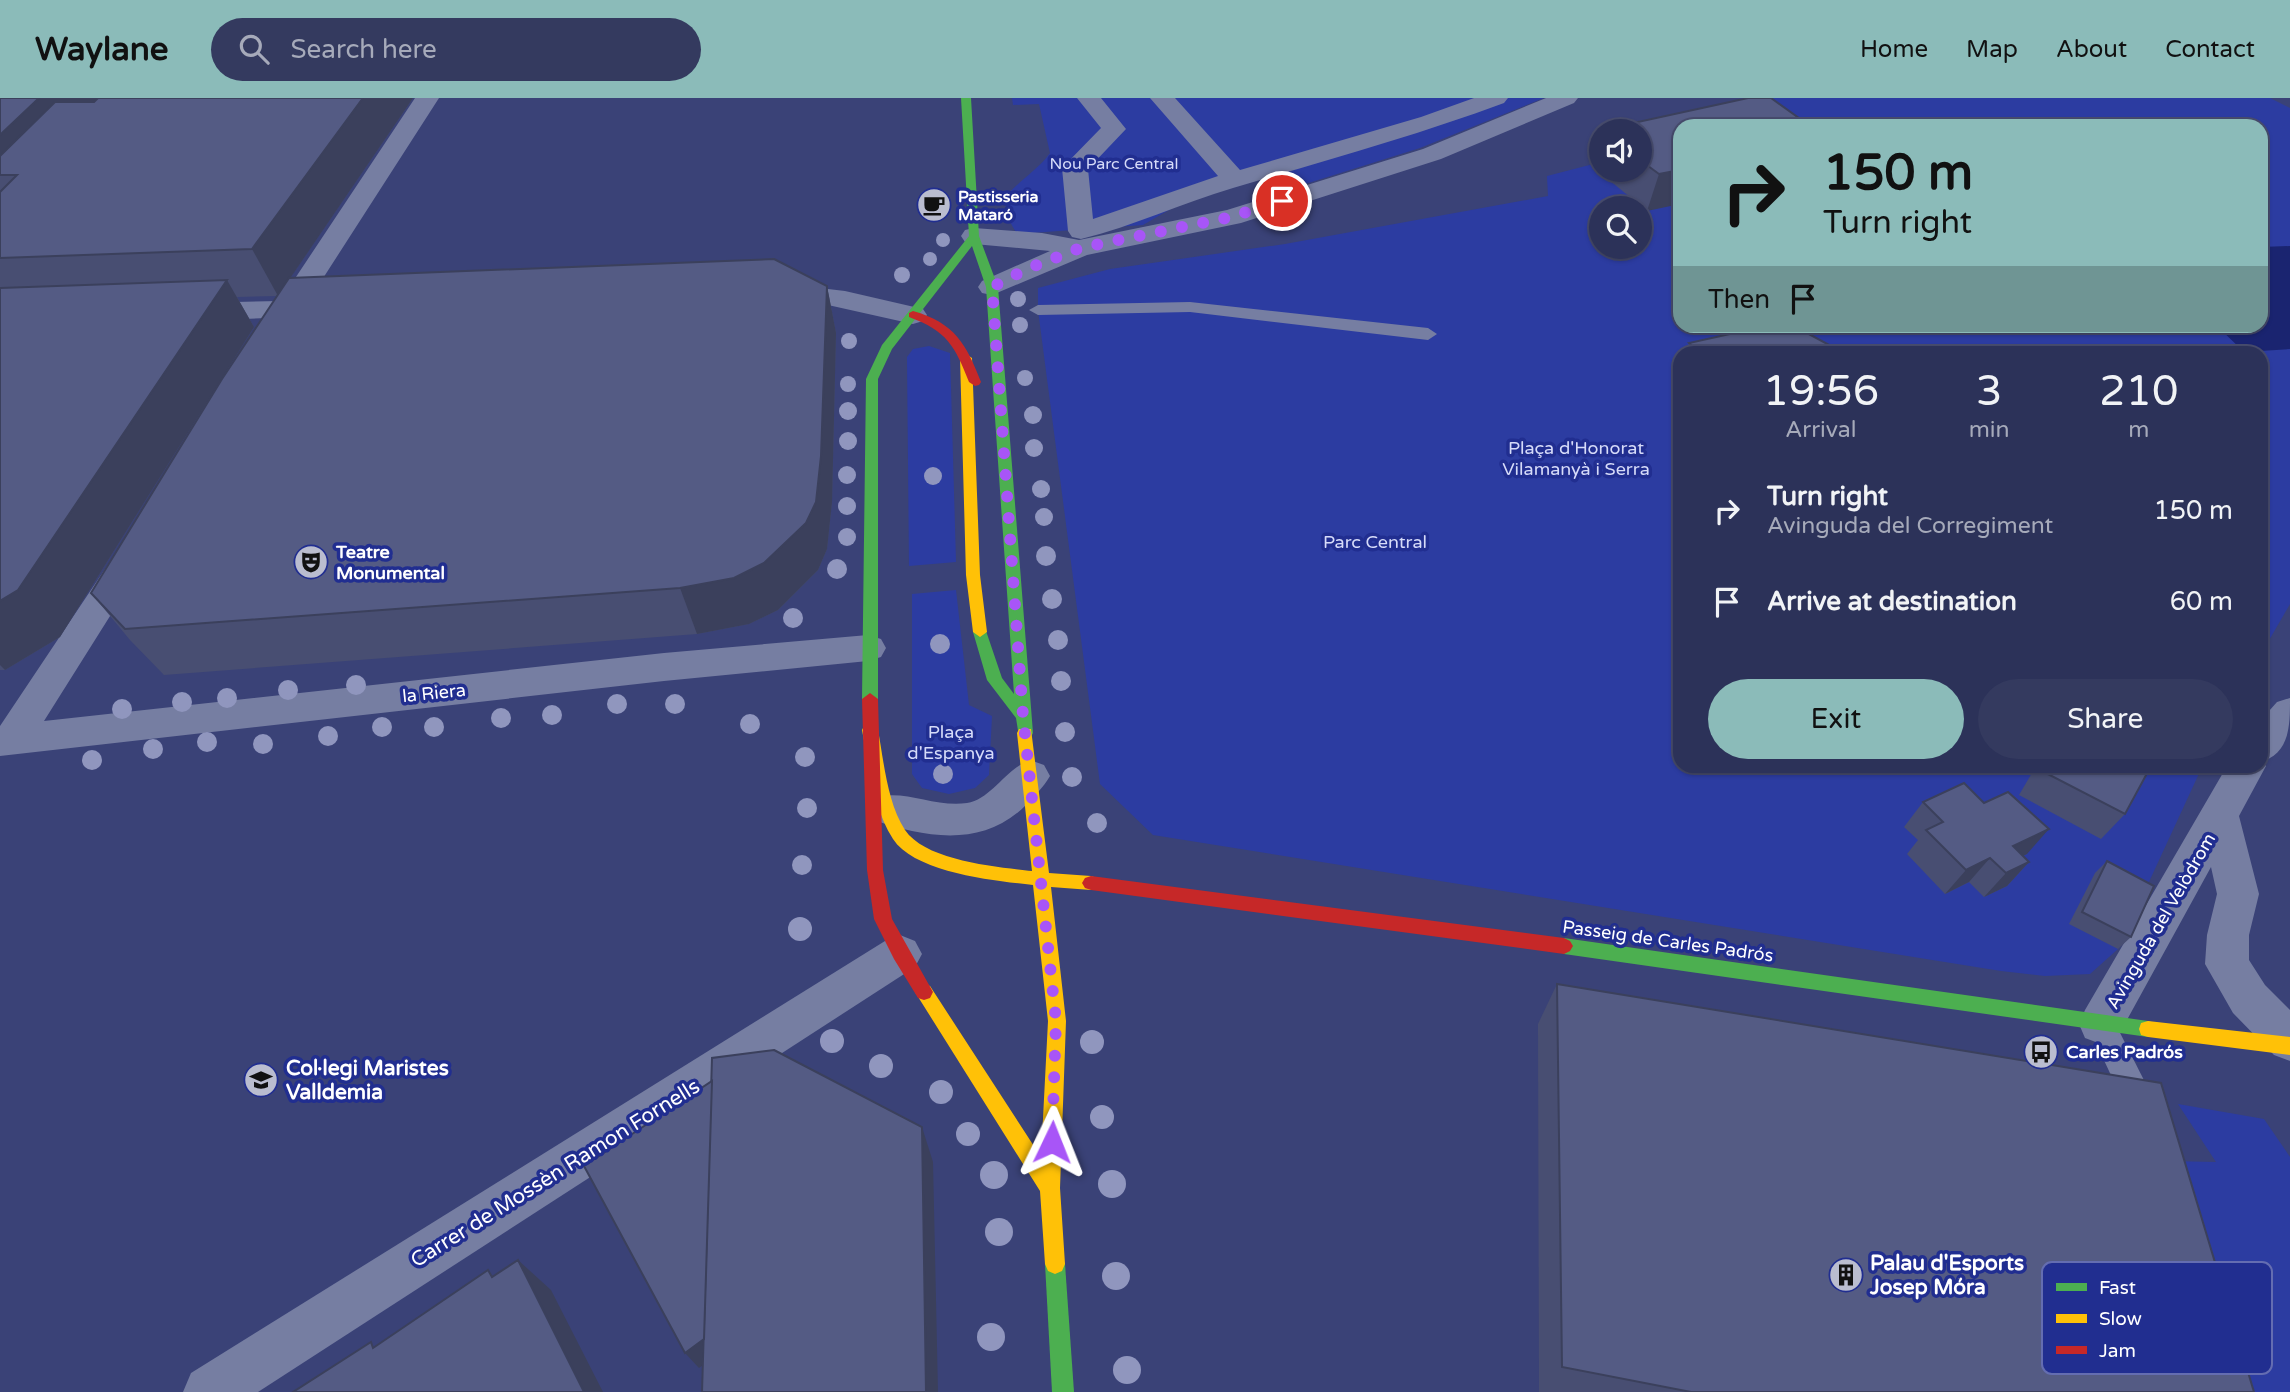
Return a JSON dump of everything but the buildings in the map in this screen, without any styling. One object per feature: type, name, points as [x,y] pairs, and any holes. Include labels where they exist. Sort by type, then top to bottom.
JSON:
[{"type":"street","points":[[267,344],[427,98]]},
{"type":"street","points":[[966,98],[975,236],[992,287],[1023,716],[1056,1021],[1050,1188],[1063,1392]]},
{"type":"street","points":[[1089,98],[1114,129],[1075,168],[1081,231],[1235,180],[1430,122],[1484,100]]},
{"type":"street","points":[[1162,98],[1235,180]]},
{"type":"street","points":[[992,287],[1027,269],[1080,248],[1231,217],[1432,154],[1566,98]]},
{"type":"street","points":[[975,236],[1042,241],[1080,248]]},
{"type":"street","points":[[975,236],[887,348],[872,379],[868,648],[875,870],[883,919],[900,954],[1050,1188]]},
{"type":"street","points":[[755,294],[796,293],[831,298],[938,322],[955,335],[966,358],[1005,465]]},
{"type":"street","points":[[171,313],[344,307]]},
{"type":"street","points":[[966,358],[973,575],[980,635],[995,680],[1023,716]]},
{"type":"street","points":[[6,740],[140,541]]},
{"type":"street","name":"la Riera","points":[[6,740],[664,667],[868,648]]},
{"type":"street","points":[[2268,740],[2289,720]]},
{"type":"street","points":[[870,730],[888,809],[904,841],[936,860],[1040,880]]},
{"type":"street","name":"Avinguda del Velòdrom","points":[[2101,1024],[2243,773]]},
{"type":"street","points":[[888,809],[929,819],[966,820],[993,810],[1030,776]]},
{"type":"street","name":"Avinguda del Velòdrom","points":[[2220,818],[2238,894],[2228,934],[2227,964],[2249,999],[2290,1040]]},
{"type":"street","name":"Passeig de Carles Padrós","points":[[1040,880],[1105,884],[1246,902],[1794,978],[2101,1024],[2290,1046]]},
{"type":"street","name":"Carrer de Mossèn Ramon Fornells","points":[[210,1392],[900,954]]},
{"type":"lane","points":[[1038,310],[1190,307],[1428,334]]},
{"type":"lane","points":[[2101,1024],[2156,1138]]},
{"type":"green space","name":"Nou Parc Central","points":[[1012,98],[1544,98],[1420,148],[1283,191],[1265,178],[1181,203],[1143,225],[1017,234],[1010,222],[1006,197],[1050,153],[1039,104],[1013,105]]},
{"type":"green space","name":"Parc Central","points":[[1742,98],[2270,98],[2290,108],[2290,604],[2268,642],[2268,346],[1673,346],[1673,773],[2199,773],[2118,949],[2090,974],[2045,976],[2001,971],[1153,835],[1100,784],[1038,310],[1038,288],[1110,269],[1285,244],[1548,196],[1547,176],[1589,165],[1589,182],[1652,182],[1652,139],[1673,129],[1673,333],[2268,333],[2268,119],[1695,119]]},
{"type":"green space","points":[[929,346],[950,353],[956,562],[909,566],[907,357],[913,349]]},
{"type":"green space","name":"Plaça d'Espanya","points":[[956,590],[969,705],[992,716],[989,775],[975,788],[949,794],[922,788],[912,774],[912,594]]},
{"type":"green space","points":[[2178,1104],[2264,1119],[2290,1157],[2290,1392],[2185,1392],[2184,1374],[2272,1374],[2272,1262],[2175,1262],[2168,1161],[2216,1162]]},
{"type":"shaded area","points":[[2290,246],[2290,349],[2268,350],[2268,346],[2238,346],[2224,333],[2268,333],[2268,247]]},
{"type":"traffic: fast","points":[[966,98],[974,236],[992,287],[1025,733]]},
{"type":"traffic: fast","points":[[870,699],[872,379],[886,348],[974,236]]},
{"type":"traffic: fast","points":[[980,632],[995,680],[1023,716]]},
{"type":"traffic: fast","points":[[1564,946],[2148,1029]]},
{"type":"traffic: fast","points":[[1055,1264],[1063,1392]]},
{"type":"traffic: slow","points":[[966,358],[973,575],[980,632]]},
{"type":"traffic: slow","points":[[870,730],[887,806],[892,821],[905,842],[921,853],[966,868],[1021,877],[1091,883]]},
{"type":"traffic: slow","points":[[1025,733],[1057,1021],[1050,1188],[1055,1264]]},
{"type":"traffic: slow","points":[[924,992],[1050,1188]]},
{"type":"traffic: slow","points":[[2148,1029],[2290,1046]]},
{"type":"traffic: jam","points":[[913,315],[938,325],[954,339],[975,382]]},
{"type":"traffic: jam","points":[[870,699],[875,870],[883,919],[900,954],[924,992]]},
{"type":"traffic: jam","points":[[1091,883],[1564,946]]},
{"type":"place","name":"Pastisseria Mataró","points":[[934,205]]},
{"type":"place","name":"Teatre Monumental","points":[[311,562]]},
{"type":"place","name":"Carles Padrós","points":[[2041,1052]]},
{"type":"place","name":"Col·legi Maristes Valldemia","points":[[261,1080]]},
{"type":"place","name":"Palau d'Esports Josep Móra","points":[[1846,1275]]},
{"type":"route","points":[[1052,1142],[1056,1021],[1023,716],[992,287],[1027,269],[1080,248],[1231,217],[1282,201]]},
{"type":"park label","name":"Plaça d'Honorat Vilamanyà i Serra","points":[[1576,458]]}]
